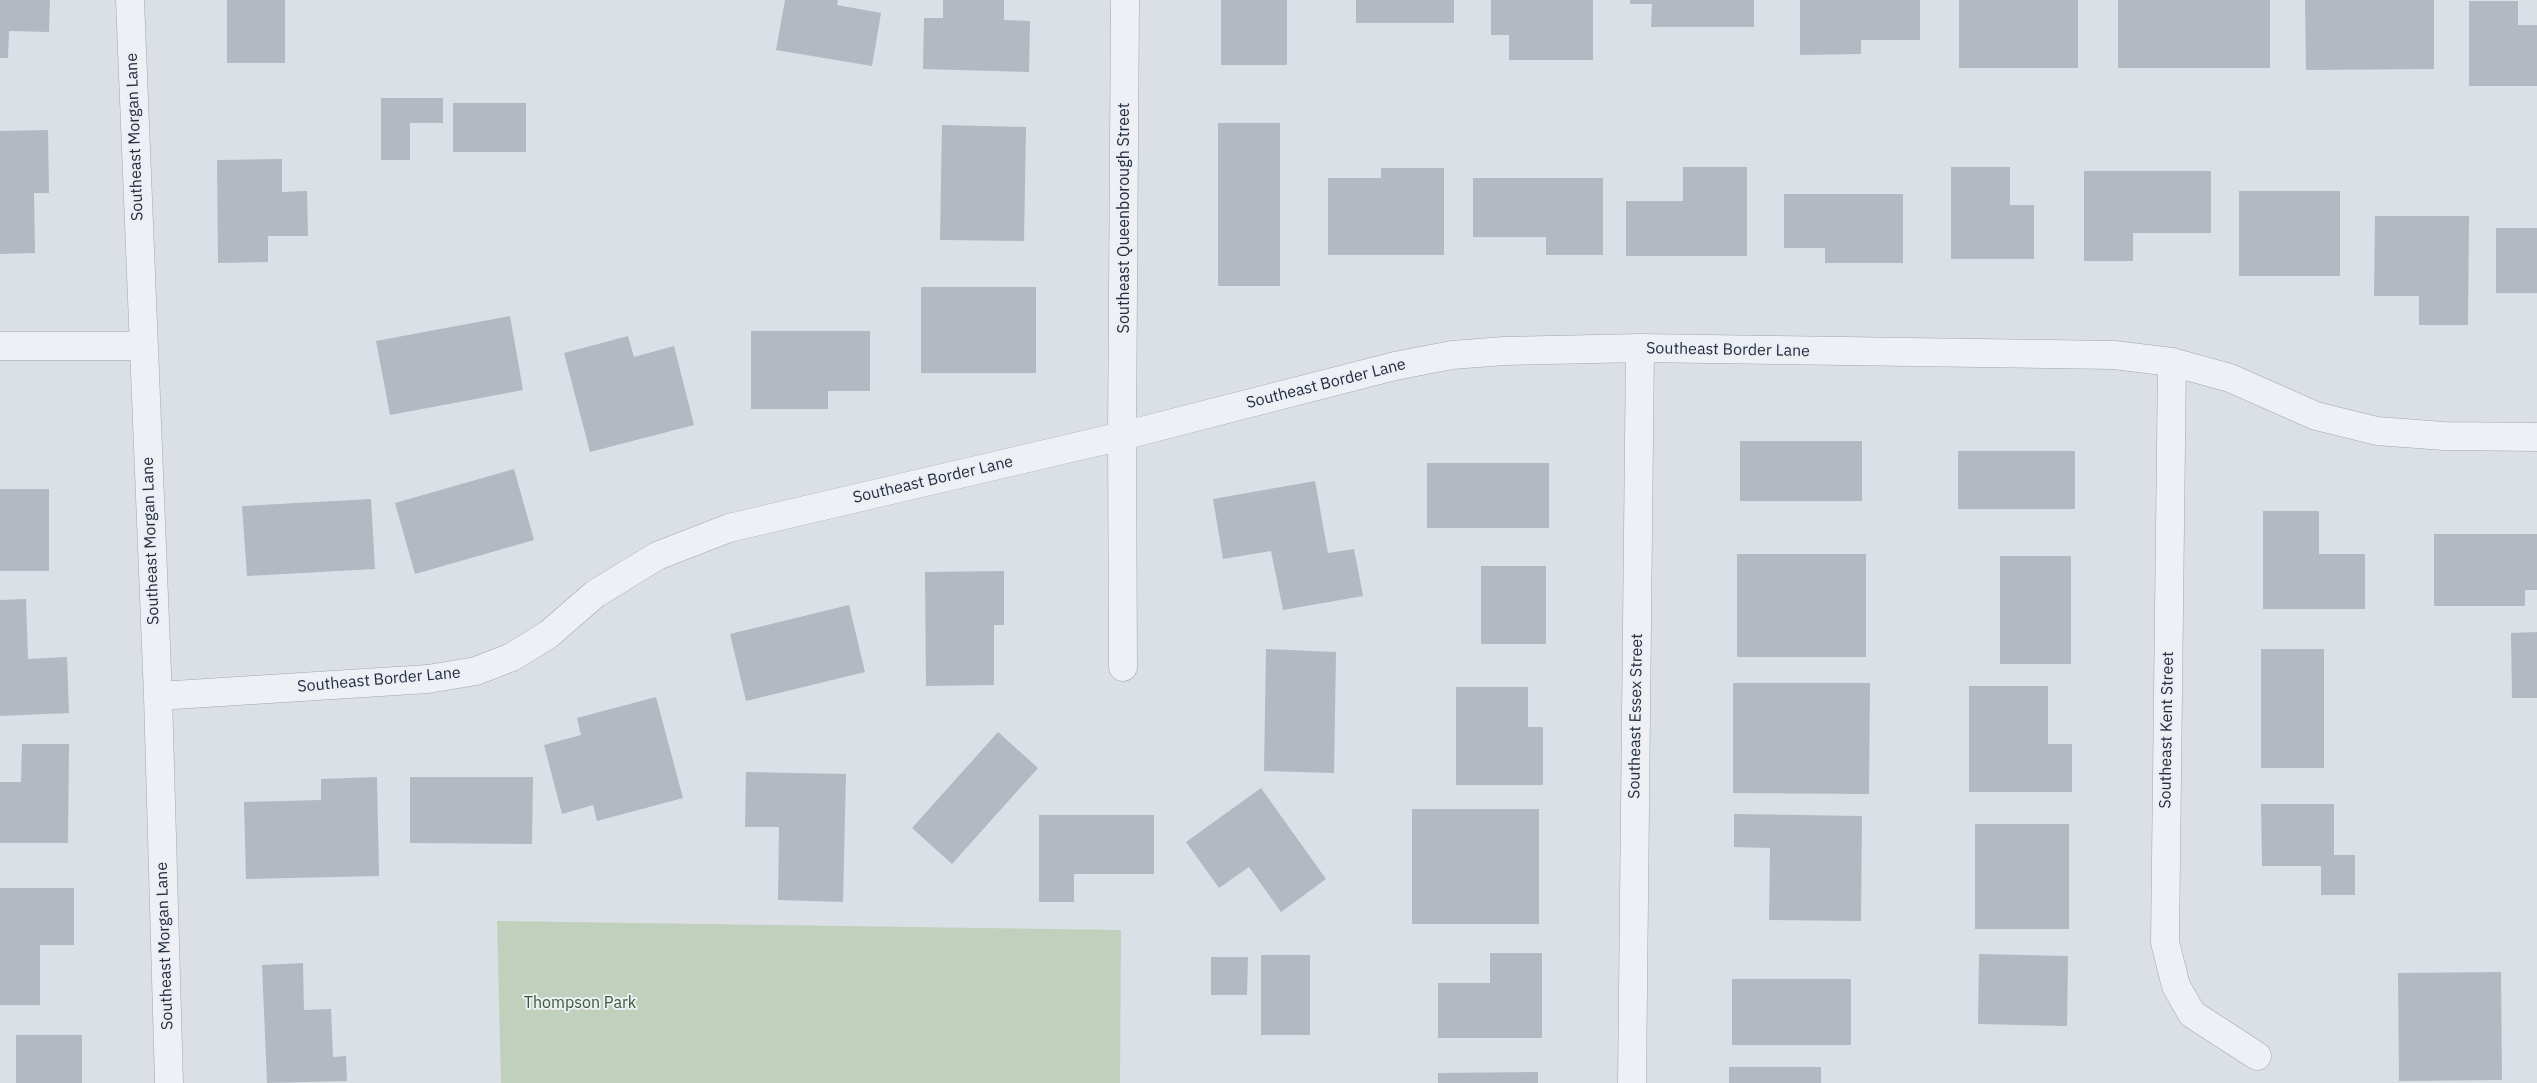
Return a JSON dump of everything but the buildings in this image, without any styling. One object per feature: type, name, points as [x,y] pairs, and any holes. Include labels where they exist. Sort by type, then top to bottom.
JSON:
[{"type":"street","name":"Southeast Morgan Lane","points":[[130,0],[158,696],[169,1083]]},
{"type":"street","name":"Southeast Queenborough Street","points":[[1123,667],[1122,436],[1125,0]]},
{"type":"street","points":[[0,346],[143,346]]},
{"type":"street","name":"Southeast Border Lane","points":[[158,696],[428,679],[476,671],[512,657],[549,634],[595,594],[657,556],[729,528],[1122,436],[1395,366],[1452,355],[1504,351],[1640,348],[2114,355],[2172,362],[2230,378],[2316,416],[2377,431],[2444,436],[2537,437]]},
{"type":"street","name":"Southeast Essex Street","points":[[1632,1083],[1640,348]]},
{"type":"street","name":"Southeast Kent Street","points":[[2172,362],[2164,942],[2176,986],[2192,1014],[2257,1056]]},
{"type":"green space","name":"Thompson Park","points":[[497,921],[1121,930],[1120,1083],[501,1083]]}]
